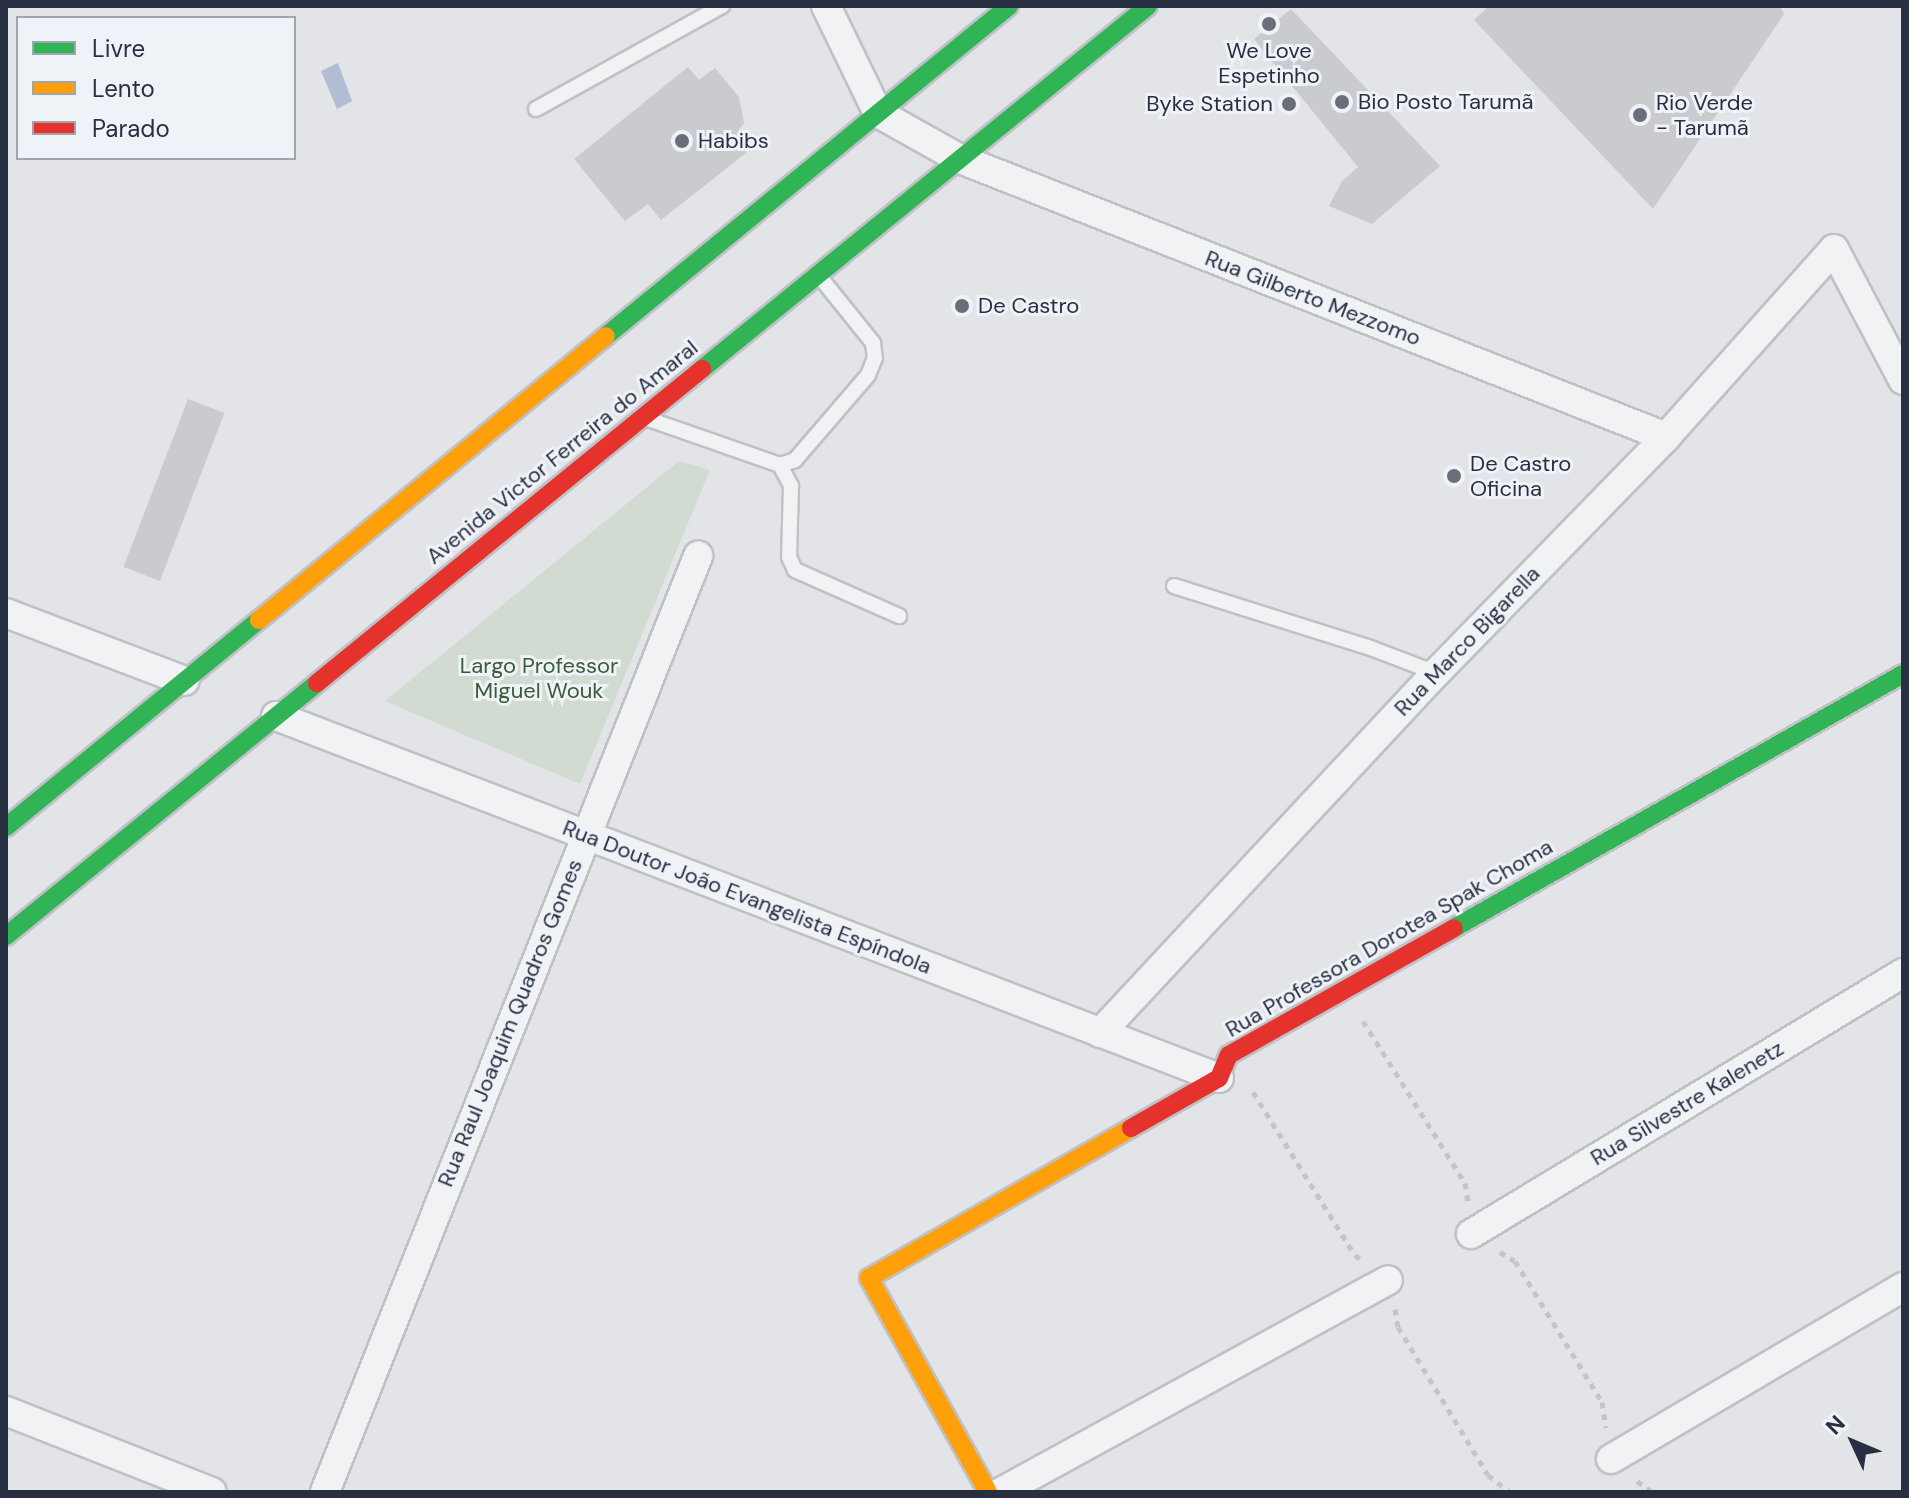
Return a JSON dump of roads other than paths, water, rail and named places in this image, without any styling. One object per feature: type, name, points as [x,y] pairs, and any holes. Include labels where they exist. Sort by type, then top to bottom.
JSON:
[{"type":"main road","points":[[6,827],[1009,6]]},
{"type":"main road","name":"Avenida Victor Ferreira do Amaral","points":[[6,936],[1148,6]]},
{"type":"main road","name":"Rua Professora Dorotea Spak Choma","points":[[988,1492],[869,1278],[1219,1078],[1229,1055],[1903,674]]},
{"type":"street","points":[[826,6],[878,113]]},
{"type":"street","name":"Rua Gilberto Mezzomo","points":[[878,113],[960,159],[1666,437]]},
{"type":"street","name":"Rua Marco Bigarella","points":[[1100,1033],[1436,673],[1666,437],[1834,249],[1903,380]]},
{"type":"street","name":"Rua Raul Joaquim Quadros Gomes","points":[[325,1492],[698,556]]},
{"type":"street","points":[[6,613],[185,681]]},
{"type":"street","name":"Rua Doutor João Evangelista Espíndola","points":[[276,716],[1219,1078]]},
{"type":"street","name":"Rua Silvestre Kalenetz","points":[[1471,1234],[1903,973]]},
{"type":"street","points":[[1001,1492],[1388,1280]]},
{"type":"street","points":[[1611,1459],[1903,1287]]},
{"type":"street","points":[[6,1411],[212,1492]]},
{"type":"lane","points":[[536,109],[722,6]]},
{"type":"lane","points":[[644,417],[780,465],[795,460],[868,375],[875,358],[873,343],[818,274]]},
{"type":"lane","points":[[780,465],[791,486],[789,557],[795,570],[899,616]]},
{"type":"lane","points":[[1174,586],[1368,647],[1436,673]]},
{"type":"water","points":[[338,63],[352,101],[337,109],[321,71]]},
{"type":"place","name":"We Love Espetinho","points":[[1269,24]]},
{"type":"place","name":"Bio Posto Tarumã","points":[[1342,102]]},
{"type":"place","name":"Byke Station","points":[[1289,104]]},
{"type":"place","name":"Rio Verde - Tarumã","points":[[1640,115]]},
{"type":"place","name":"Habibs","points":[[682,141]]},
{"type":"place","name":"De Castro","points":[[962,306]]},
{"type":"place","name":"De Castro Oficina","points":[[1454,476]]},
{"type":"park label","name":"Largo Professor Miguel Wouk","points":[[539,678]]}]
